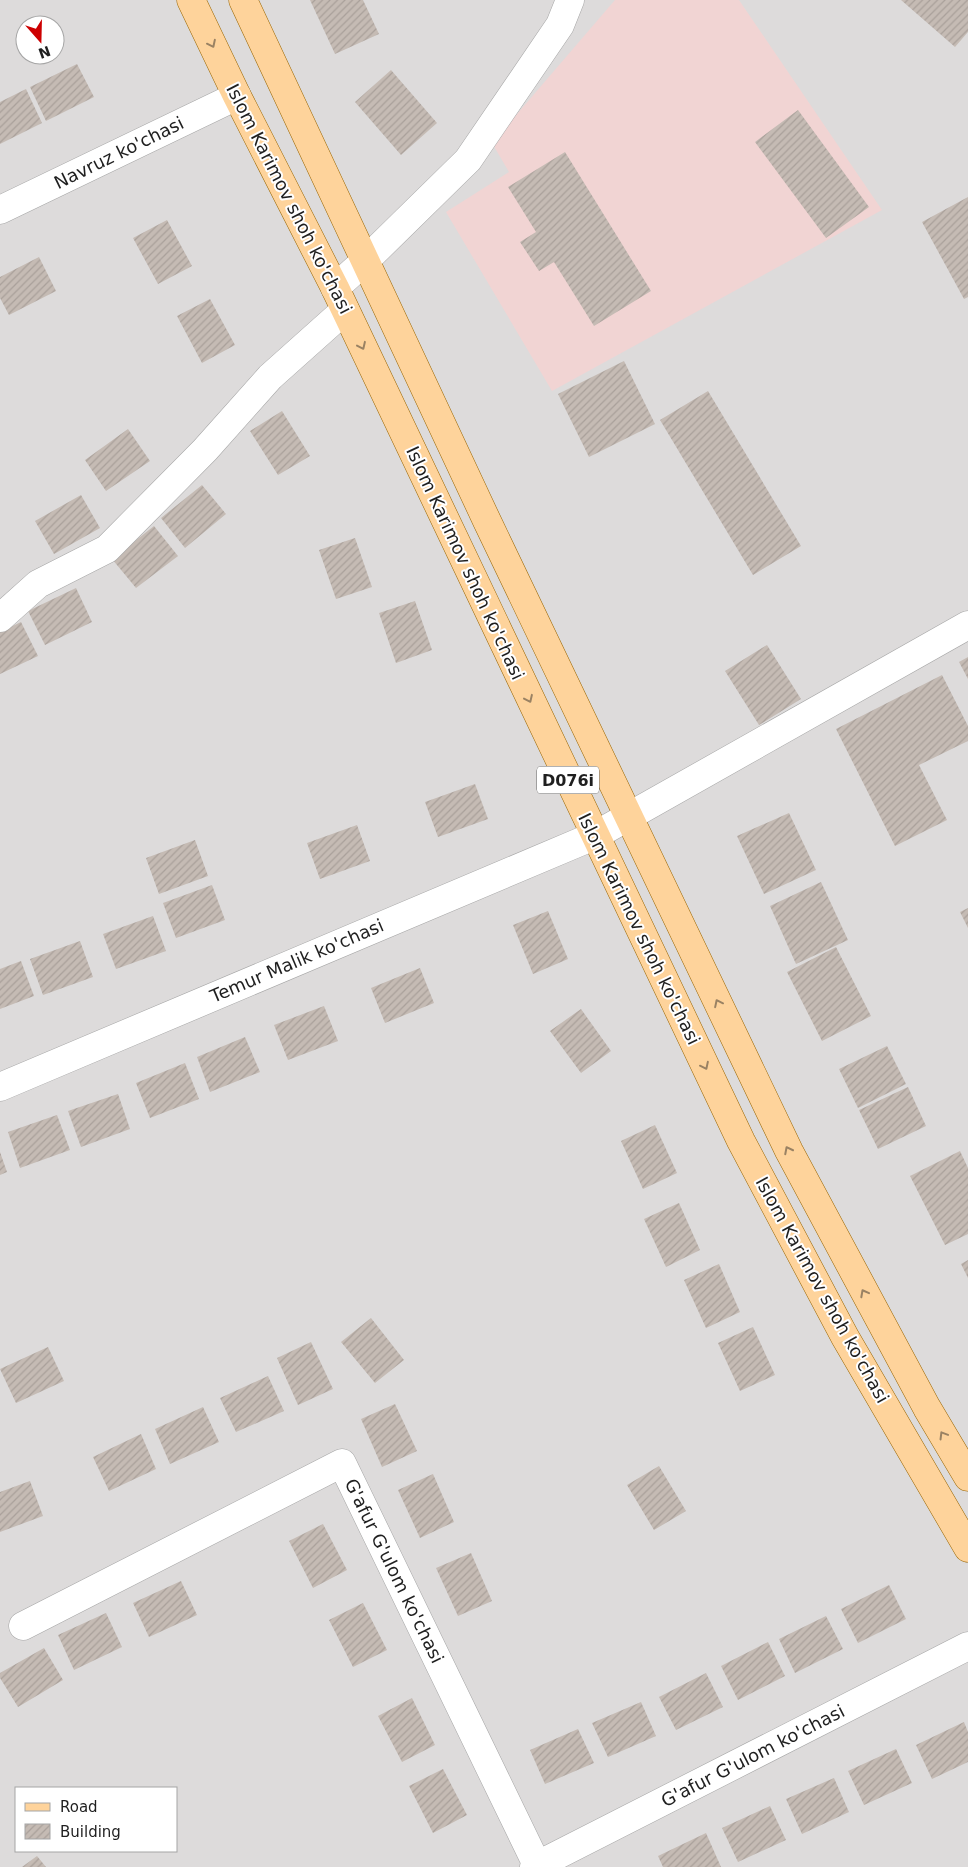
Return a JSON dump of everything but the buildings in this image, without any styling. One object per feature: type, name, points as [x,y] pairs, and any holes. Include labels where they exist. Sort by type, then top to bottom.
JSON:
[{"type":"main road","name":"Islom Karimov shoh ko'chasi","points":[[191,0],[237,96],[340,299],[594,836],[741,1141],[845,1337],[968,1548]]},
{"type":"main road","name":"Islom Karimov shoh ko'chasi","points":[[243,0],[487,521],[789,1152],[927,1408],[968,1477]]},
{"type":"street","points":[[0,618],[38,584],[107,549],[205,450],[340,299],[366,260],[468,160],[560,25],[570,0]]},
{"type":"street","name":"Navruz ko'chasi","points":[[0,210],[237,96]]},
{"type":"street","name":"Temur Malik ko'chasi","points":[[0,1087],[594,836],[968,625]]},
{"type":"street","name":"G'afur G'ulom ko'chasi","points":[[23,1626],[342,1463],[537,1866],[968,1646]]},
{"type":"shaded area","points":[[0,0],[968,0],[968,1867],[0,1867]]},
{"type":"shaded area","points":[[615,0],[739,0],[882,210],[552,391],[446,212],[509,172],[492,143]]}]
